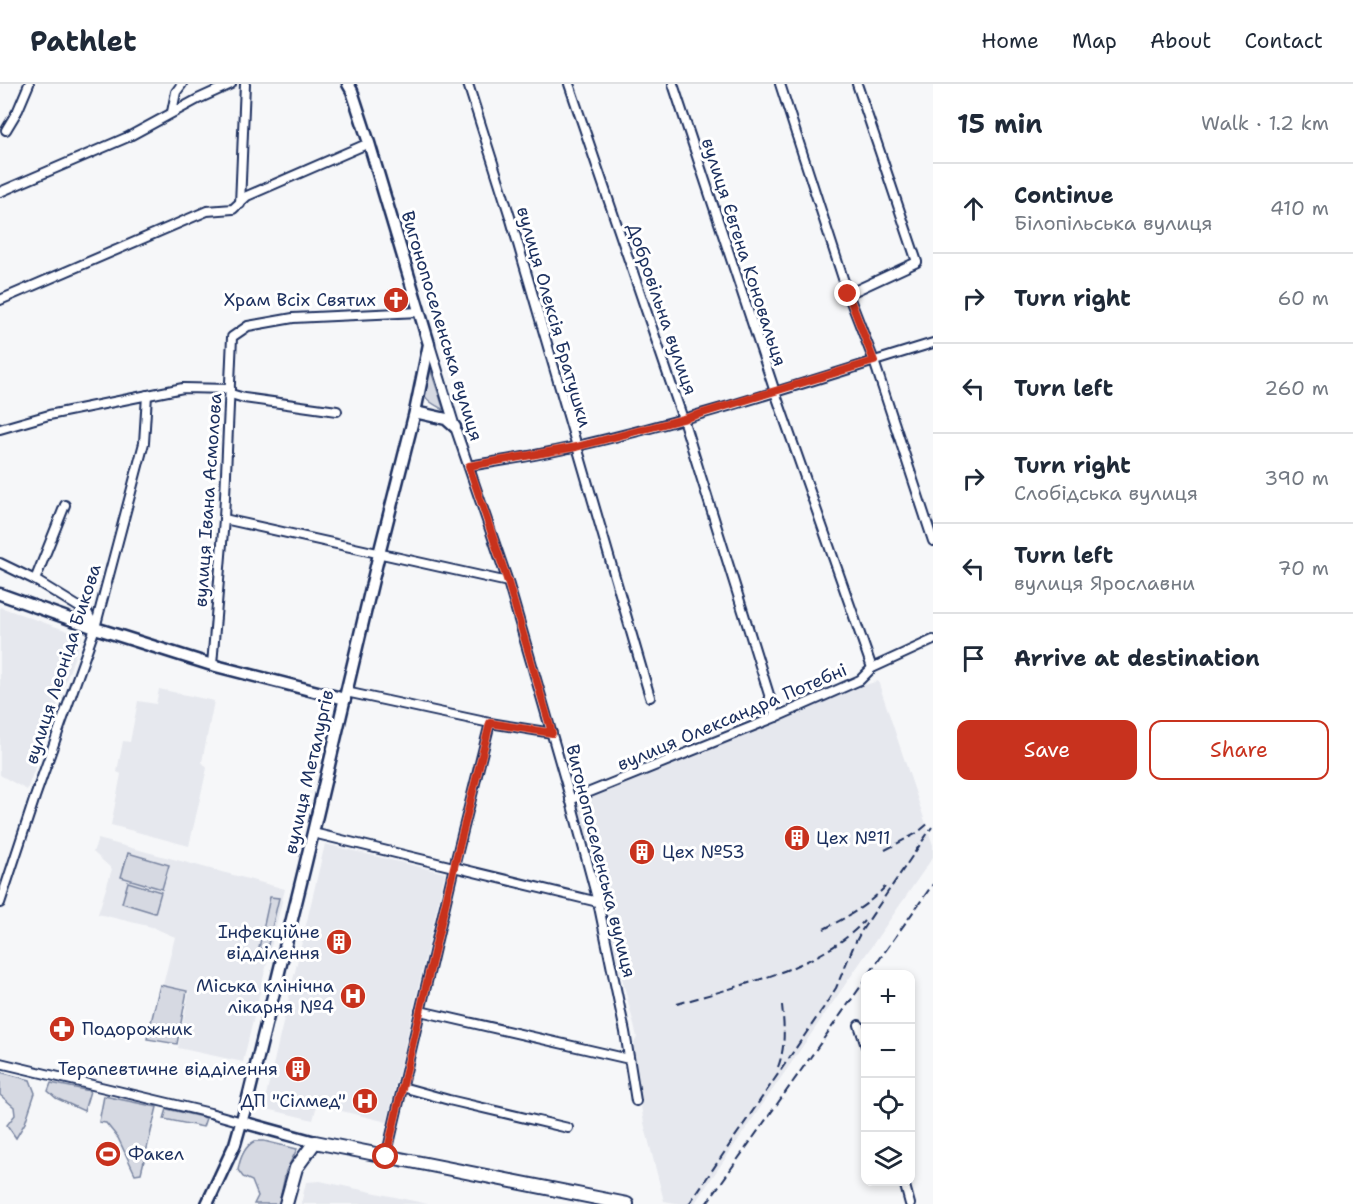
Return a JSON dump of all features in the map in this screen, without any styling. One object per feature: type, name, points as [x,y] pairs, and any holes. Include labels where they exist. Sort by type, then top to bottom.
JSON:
[{"type":"main road","name":"Вигонопоселенська вулиця","points":[[348,84],[369,143],[429,344]]},
{"type":"main road","name":"вулиця Металургів","points":[[207,1204],[235,1144],[242,1122],[415,412],[429,344]]},
{"type":"main road","points":[[415,412],[446,419],[456,427]]},
{"type":"main road","points":[[0,594],[94,628],[212,665],[345,695]]},
{"type":"main road","points":[[242,1122],[315,1142],[627,1204]]},
{"type":"main road","points":[[286,1204],[296,1168],[315,1142]]},
{"type":"street","points":[[6,130],[29,84]]},
{"type":"street","points":[[172,112],[176,92],[182,84]]},
{"type":"street","points":[[0,192],[128,137],[172,112],[231,84]]},
{"type":"street","points":[[240,204],[245,84]]},
{"type":"street","name":"вулиця Олексія Братушки","points":[[468,84],[511,220],[650,697]]},
{"type":"street","name":"Добровільна вулиця","points":[[569,84],[683,419],[776,717]]},
{"type":"street","name":"вулиця Євгена Коновальця","points":[[673,84],[775,392],[872,668]]},
{"type":"street","points":[[780,84],[848,294],[874,361],[933,541]]},
{"type":"street","points":[[848,294],[917,262],[857,84]]},
{"type":"street","points":[[0,300],[207,211],[233,209],[247,196],[369,143]]},
{"type":"street","name":"вулиця Івана Асмолова","points":[[212,665],[224,519],[232,338],[248,326],[293,318],[419,312]]},
{"type":"street","points":[[469,466],[576,447],[683,419],[933,343]]},
{"type":"street","name":"Вигонопоселенська вулиця","points":[[429,344],[508,582],[552,733],[598,902],[625,1032],[636,1101]]},
{"type":"street","points":[[0,429],[49,415],[183,387],[230,392],[244,398],[337,411]]},
{"type":"street","name":"вулиця Леоніда Бикова","points":[[0,903],[94,628],[144,443],[147,396]]},
{"type":"street","points":[[34,580],[65,505]]},
{"type":"street","points":[[224,519],[508,582]]},
{"type":"street","points":[[0,563],[34,580],[87,612],[94,628]]},
{"type":"street","name":"вулиця Олександра Потебні","points":[[570,800],[776,717],[860,680],[872,668],[933,640]]},
{"type":"street","points":[[345,695],[552,733]]},
{"type":"street","points":[[386,1157],[490,723]]},
{"type":"street","points":[[313,833],[598,902]]},
{"type":"street","points":[[420,1011],[629,1059]]},
{"type":"street","points":[[0,1063],[242,1122]]},
{"type":"street","points":[[402,1088],[568,1128]]},
{"type":"street","points":[[905,1186],[910,1204]]},
{"type":"shaded area","points":[[430,368],[444,410],[429,401],[424,394]]},
{"type":"shaded area","points":[[0,607],[82,636],[27,790],[0,775]]},
{"type":"shaded area","points":[[878,681],[933,845],[933,857],[694,1204],[664,1201],[644,1123],[631,1050],[637,1037],[578,803]]},
{"type":"shaded area","points":[[159,689],[214,701],[202,762],[207,768],[189,846],[111,825],[121,774],[117,772],[123,741],[130,742],[138,701],[156,704]]},
{"type":"shaded area","points":[[98,839],[285,889],[243,1062],[178,1048],[189,991],[163,985],[175,937],[152,927],[98,914],[112,869],[93,852]]},
{"type":"shaded area","name":"Міська клінічна лікарня №4","points":[[325,844],[445,873],[387,1122],[317,1105],[313,1120],[263,1108]]},
{"type":"shaded area","points":[[128,853],[169,865],[162,889],[121,877]]},
{"type":"shaded area","points":[[128,882],[161,892],[155,913],[122,903]]},
{"type":"shaded area","points":[[270,897],[279,898],[267,949],[259,948]]},
{"type":"shaded area","points":[[160,985],[187,991],[177,1044],[147,1039]]},
{"type":"shaded area","points":[[0,1072],[30,1080],[35,1093],[25,1123],[16,1138],[7,1125],[15,1115],[14,1107],[0,1095]]},
{"type":"shaded area","points":[[51,1083],[90,1091],[84,1111],[56,1098],[48,1091]]},
{"type":"shaded area","points":[[104,1096],[157,1107],[141,1173],[135,1174],[118,1138],[106,1123],[99,1122]]},
{"type":"shaded area","points":[[167,1109],[206,1118],[203,1127],[164,1119]]},
{"type":"shaded area","points":[[255,1141],[297,1149],[286,1171],[279,1204],[254,1204],[258,1196],[252,1181],[243,1177],[238,1170],[243,1153]]},
{"type":"shaded area","points":[[320,1181],[428,1204],[301,1204],[306,1182]]},
{"type":"railway","points":[[885,850],[917,833],[930,822]]},
{"type":"railway","points":[[689,1204],[824,1007],[836,988],[862,930],[932,827]]},
{"type":"railway","points":[[872,970],[933,884]]},
{"type":"railway","points":[[824,929],[856,911],[885,887]]},
{"type":"railway","points":[[677,1004],[751,982],[802,963],[846,937],[864,921]]},
{"type":"railway","points":[[706,1204],[861,986]]},
{"type":"railway","points":[[778,1067],[783,1044],[782,1005]]},
{"type":"place","name":"Храм Всіх Святих","points":[[396,300]]},
{"type":"place","name":"Цех №11","points":[[797,838]]},
{"type":"place","name":"Цех №53","points":[[642,852]]},
{"type":"place","name":"Інфекційне відділення","points":[[339,942]]},
{"type":"place","name":"Міська клінічна лікарня №4","points":[[353,996]]},
{"type":"place","name":"Подорожник","points":[[62,1029]]},
{"type":"place","name":"Терапевтичне відділення","points":[[298,1069]]},
{"type":"place","name":"ДП \"Сілмед\"","points":[[365,1101]]},
{"type":"place","name":"Факел","points":[[108,1154]]},
{"type":"route","points":[[386,1157],[490,723],[552,733],[508,582],[469,466],[576,447],[683,419],[874,361],[848,294]]}]
